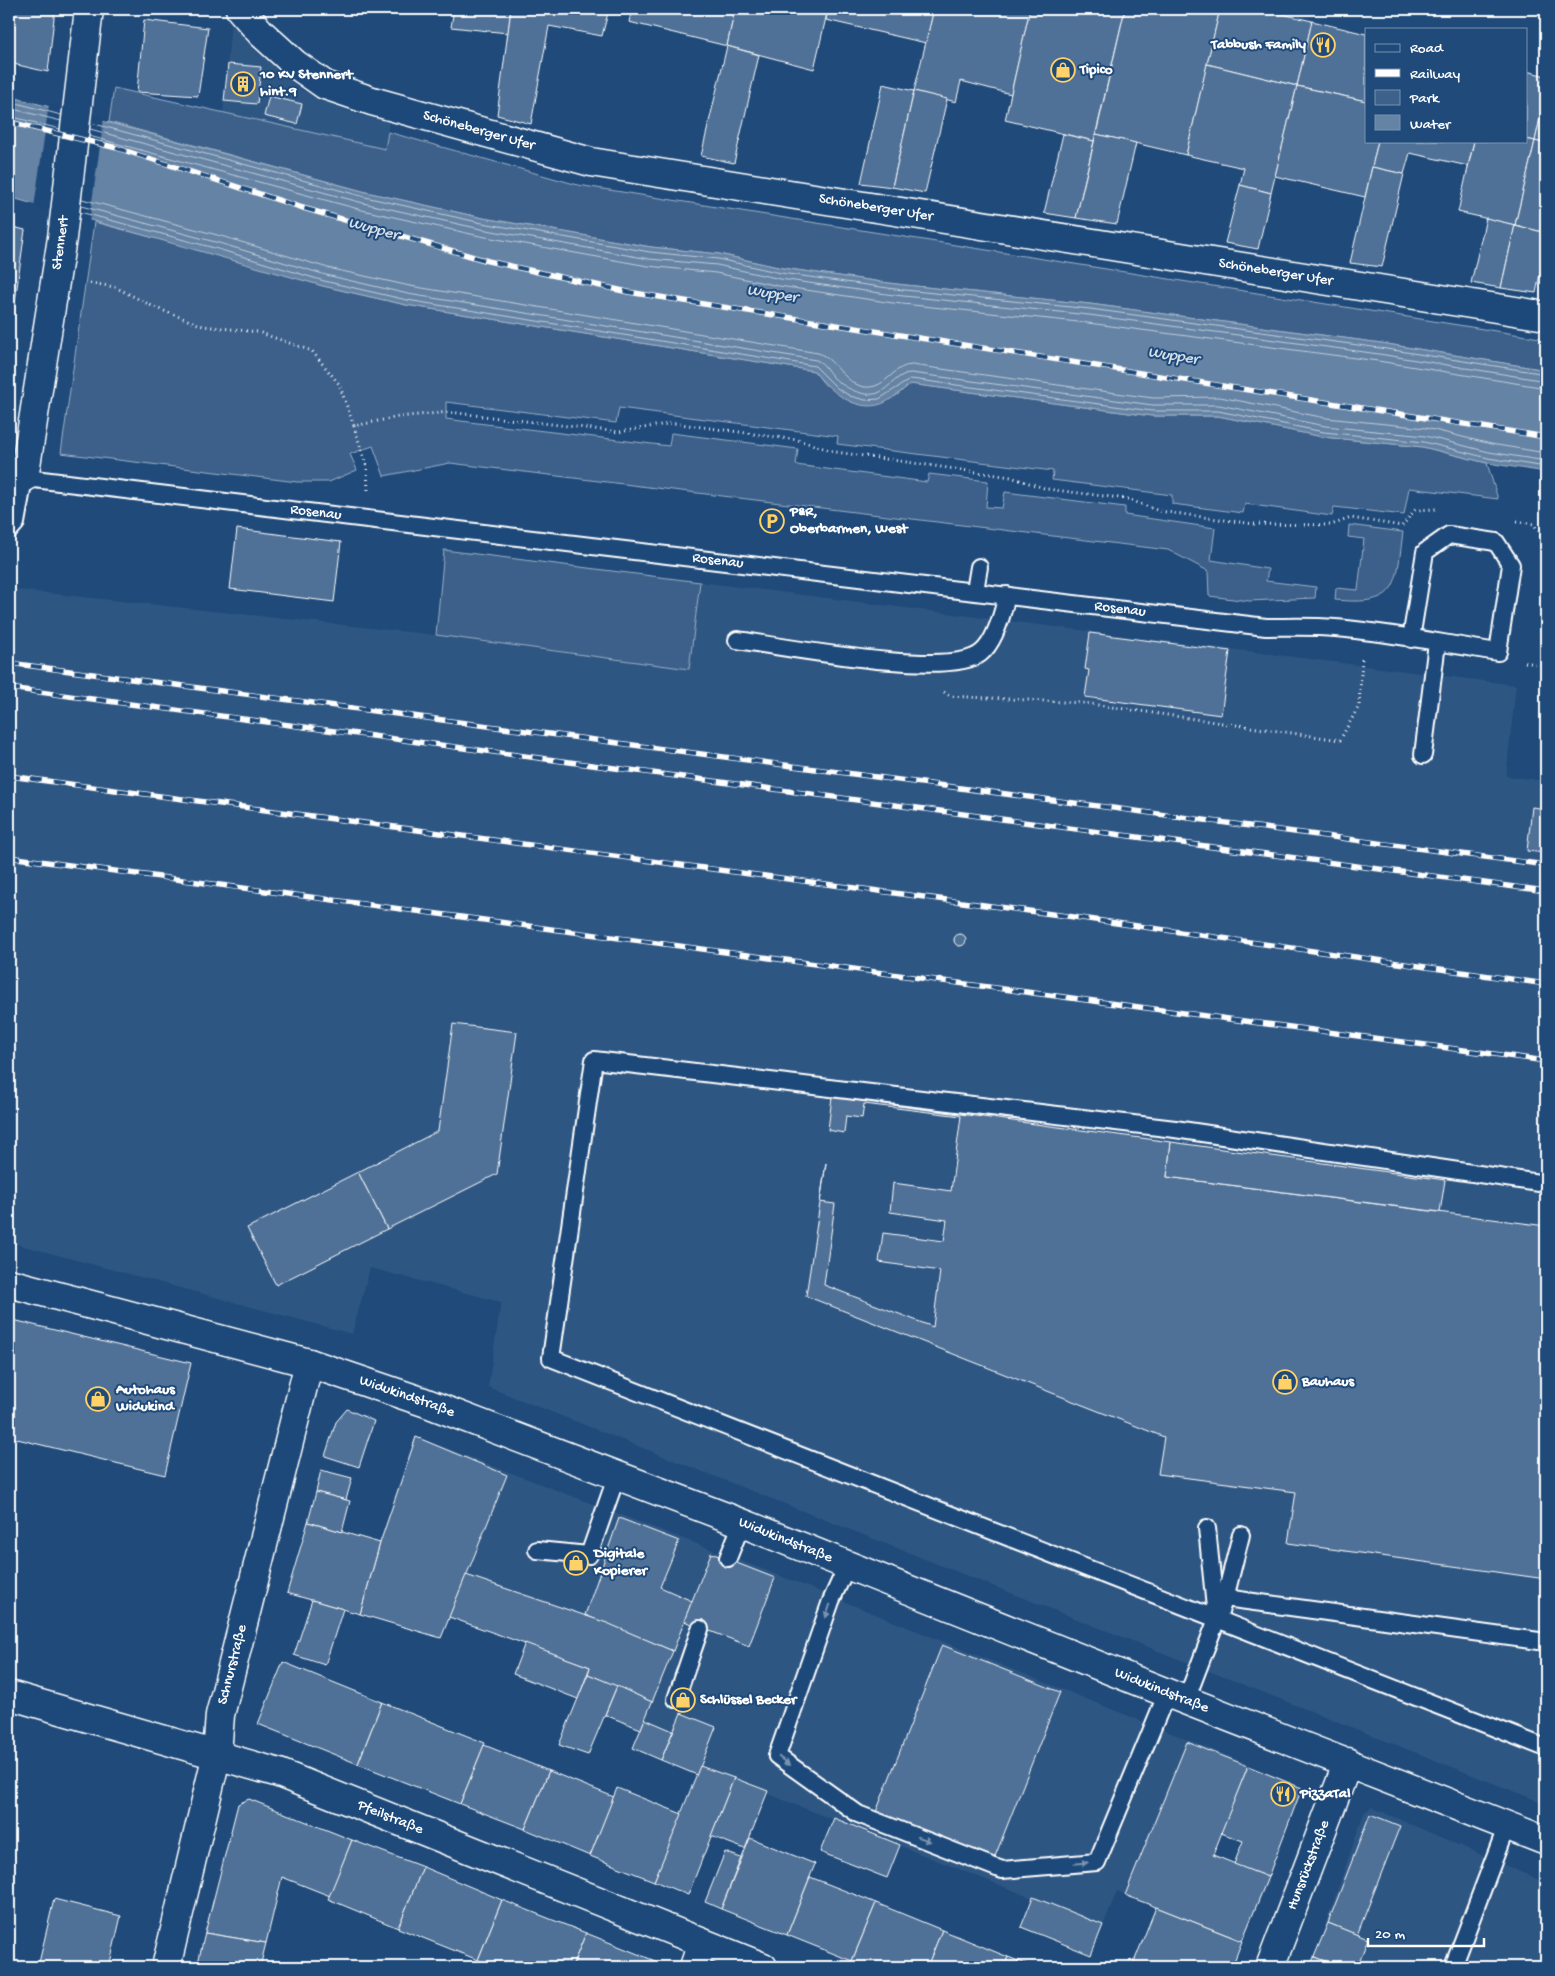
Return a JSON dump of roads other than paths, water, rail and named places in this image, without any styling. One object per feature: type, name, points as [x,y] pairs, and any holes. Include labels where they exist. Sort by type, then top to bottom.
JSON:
[{"type":"street","name":"Stennert","points":[[17,477],[62,238],[89,9]]},
{"type":"street","name":"Schöneberger Ufer","points":[[240,9],[261,33],[295,64],[325,85],[372,101],[591,162],[1546,316]]},
{"type":"street","name":"Widukindstraße","points":[[9,1283],[309,1363],[424,1402],[742,1523],[1176,1696],[1546,1840]]},
{"type":"street","name":"Schnurstraße","points":[[166,1967],[217,1754],[220,1715],[309,1363]]},
{"type":"street","name":"Pfeilstraße","points":[[9,1695],[279,1773],[698,1955],[762,1967]]},
{"type":"street","name":"Hunsrückstraße","points":[[1270,1967],[1348,1762]]},
{"type":"lane","points":[[9,531],[16,523],[17,477]]},
{"type":"lane","name":"Rosenau","points":[[17,477],[369,521],[975,591],[1266,627],[1335,628],[1498,652],[1511,565],[1496,542],[1449,534],[1425,552],[1411,639]]},
{"type":"lane","points":[[975,591],[978,567]]},
{"type":"lane","points":[[736,640],[903,663],[956,662],[981,654],[1000,623],[1007,595]]},
{"type":"lane","points":[[1423,755],[1438,643]]},
{"type":"lane","points":[[1546,1184],[1175,1129],[594,1060],[551,1358],[1546,1748]]},
{"type":"lane","points":[[537,1550],[588,1555],[617,1475]]},
{"type":"lane","points":[[728,1558],[742,1523]]},
{"type":"lane","points":[[1207,1528],[1216,1620]]},
{"type":"lane","points":[[847,1566],[832,1601],[777,1756],[858,1814],[1002,1870],[1097,1862],[1176,1696],[1216,1620],[1225,1598],[1241,1535]]},
{"type":"lane","points":[[1225,1598],[1546,1642]]},
{"type":"lane","points":[[676,1700],[700,1629]]},
{"type":"lane","points":[[1453,1967],[1507,1825]]},
{"type":"water","name":"Wupper","points":[[9,96],[366,192],[483,218],[651,247],[719,254],[782,268],[896,284],[1090,304],[1381,343],[1546,370],[1546,472],[1487,463],[1423,447],[1323,437],[1218,416],[1152,416],[910,384],[881,404],[862,405],[843,398],[834,392],[814,371],[406,305],[323,286],[9,197]]},
{"type":"railway","points":[[9,122],[117,148],[303,208],[488,261],[628,292],[1546,437]]},
{"type":"railway","points":[[9,663],[1546,865]]},
{"type":"railway","points":[[9,688],[1546,891]]},
{"type":"railway","points":[[9,776],[1067,916],[1546,984]]},
{"type":"railway","points":[[9,857],[1546,1061]]},
{"type":"place","name":"Tabbush Family","points":[[1323,45]]},
{"type":"place","name":"Tipico","points":[[1063,70]]},
{"type":"place","name":"10 KV Stennert hint.9","points":[[243,84]]},
{"type":"place","name":"P&R, Oberbarmen, West","points":[[772,521]]},
{"type":"place","name":"Bauhaus","points":[[1285,1382]]},
{"type":"place","name":"Autohaus Widukind","points":[[98,1399]]},
{"type":"place","name":"Digitale Kopierer","points":[[576,1563]]},
{"type":"place","name":"Schlüssel Becker","points":[[683,1700]]},
{"type":"place","name":"PizzaTal","points":[[1283,1794]]}]
